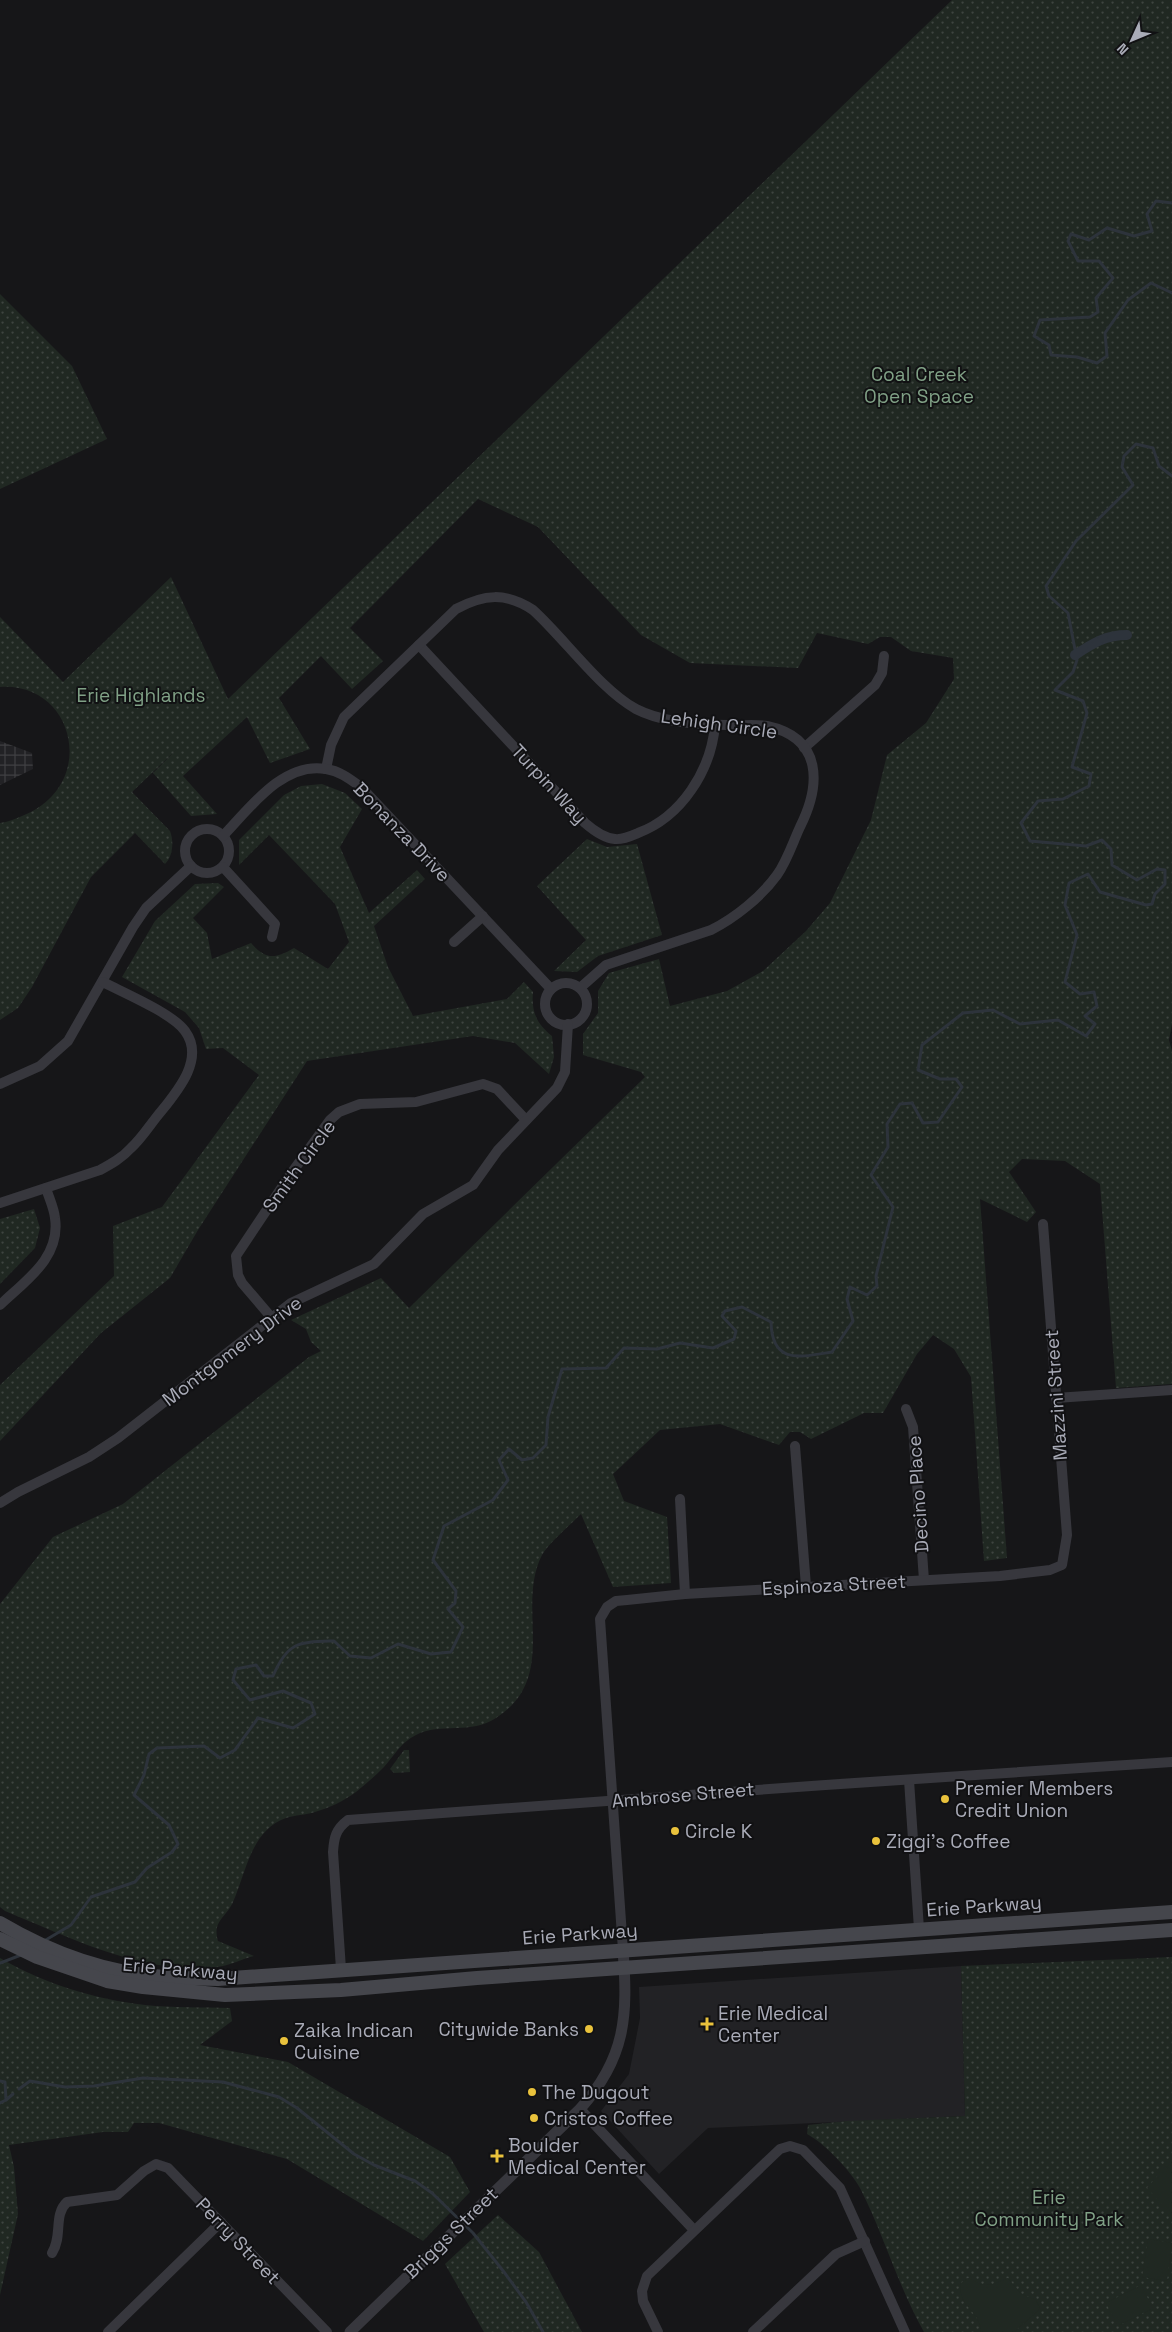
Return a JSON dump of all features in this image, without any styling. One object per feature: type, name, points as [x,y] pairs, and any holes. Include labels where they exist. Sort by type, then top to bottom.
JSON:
[{"type":"main road","name":"Erie Parkway","points":[[0,1923],[55,1951],[93,1964],[163,1977],[218,1979],[1172,1912]]},
{"type":"main road","name":"Erie Parkway","points":[[0,1940],[36,1957],[80,1973],[143,1987],[225,1995],[340,1990],[624,1968],[1172,1930]]},
{"type":"street","name":"Lehigh Circle","points":[[326,769],[331,745],[344,717],[456,609],[473,600],[490,597],[506,598],[522,603],[534,610],[608,687],[637,710],[674,720],[715,725],[765,726],[782,731],[794,738],[809,754],[814,775],[814,792],[810,806],[778,873],[770,884],[727,922],[711,930],[606,966],[580,988]]},
{"type":"street","name":"Turpin Way","points":[[419,645],[585,823],[595,831],[616,839],[645,831],[661,822],[685,800],[710,752],[715,725]]},
{"type":"street","points":[[804,748],[875,685],[882,673],[884,656]]},
{"type":"street","name":"Bonanza Drive","points":[[223,836],[284,778],[306,768],[326,769],[343,774],[361,787],[481,913]]},
{"type":"street","points":[[208,829],[223,836],[229,848],[229,855],[223,867],[215,872],[206,873],[198,871],[191,866],[185,853],[186,846],[193,834],[208,829]]},
{"type":"street","points":[[0,1084],[40,1066],[68,1041],[133,927],[146,908],[191,866]]},
{"type":"street","points":[[223,867],[275,924],[272,937]]},
{"type":"street","points":[[454,942],[481,913],[551,989]]},
{"type":"street","points":[[0,1204],[100,1170],[115,1162],[132,1148],[182,1083],[191,1063],[189,1039],[185,1030],[172,1018],[103,982]]},
{"type":"street","points":[[568,983],[580,988],[587,1000],[584,1013],[580,1019],[568,1024],[554,1021],[546,1010],[545,1002],[551,989],[556,985],[568,983]]},
{"type":"street","name":"Montgomery Drive","points":[[0,1503],[18,1492],[89,1457],[118,1438],[271,1317],[291,1303],[374,1264],[423,1214],[472,1186],[498,1150],[557,1088],[566,1072],[568,1024]]},
{"type":"street","name":"Smith Circle","points":[[271,1317],[242,1283],[238,1275],[236,1256],[290,1175],[330,1120],[339,1112],[360,1104],[410,1103],[483,1084],[497,1089],[526,1120]]},
{"type":"street","points":[[0,1305],[39,1267],[53,1248],[56,1235],[55,1217],[46,1188]]},
{"type":"street","name":"Mazzini Street","points":[[1043,1224],[1067,1535],[1062,1565]]},
{"type":"street","points":[[1056,1398],[1172,1390]]},
{"type":"street","name":"Decino Place","points":[[906,1410],[913,1427],[924,1580]]},
{"type":"street","points":[[795,1446],[806,1586]]},
{"type":"street","points":[[680,1499],[685,1594]]},
{"type":"street","name":"Espinoza Street","points":[[612,1801],[600,1619],[606,1607],[616,1601],[685,1594],[924,1580],[1050,1570],[1062,1565]]},
{"type":"street","name":"Ambrose Street","points":[[341,1969],[333,1852],[334,1837],[339,1827],[348,1820],[612,1801],[708,1792],[1172,1762]]},
{"type":"street","points":[[909,1780],[920,1929]]},
{"type":"street","points":[[612,1801],[619,1862],[623,1950]]},
{"type":"street","name":"Briggs Street","points":[[350,2332],[451,2232],[580,2110],[606,2074],[622,2033],[625,2011],[623,1950]]},
{"type":"street","points":[[580,2110],[694,2230]]},
{"type":"street","points":[[658,2332],[643,2301],[642,2291],[647,2276],[780,2149],[790,2146],[803,2150],[840,2188],[905,2332]]},
{"type":"street","name":"Perry Street","points":[[52,2253],[58,2244],[60,2213],[67,2202],[117,2195],[144,2171],[156,2164],[168,2168],[327,2332]]},
{"type":"street","points":[[108,2332],[221,2222]]},
{"type":"street","points":[[753,2332],[836,2254],[865,2241]]},
{"type":"shaded area","points":[[0,741],[32,753],[33,769],[0,785]]},
{"type":"shaded area","points":[[961,1966],[965,2116],[708,2128],[659,2174],[601,2111],[629,2074],[640,2018],[639,1987]]},
{"type":"green space","name":"Coal Creek Open Space","points":[[952,0],[1172,0],[1172,1024],[1169,1040],[1172,1051],[1172,1384],[1116,1388],[1100,1184],[1065,1161],[1022,1159],[1009,1172],[1036,1212],[1027,1222],[980,1199],[1007,1558],[984,1561],[971,1377],[954,1349],[933,1335],[917,1354],[883,1413],[864,1413],[811,1439],[800,1432],[790,1432],[779,1445],[720,1424],[660,1430],[613,1474],[624,1501],[667,1517],[671,1583],[613,1587],[581,1514],[554,1540],[542,1555],[535,1576],[532,1597],[532,1662],[526,1683],[515,1701],[496,1718],[486,1723],[476,1726],[436,1729],[416,1735],[406,1741],[381,1770],[351,1795],[326,1808],[286,1818],[274,1824],[257,1842],[233,1902],[218,1924],[217,1929],[218,1941],[254,1956],[217,1967],[189,1968],[162,1965],[108,1952],[5,1911],[0,1907],[0,1604],[53,1537],[123,1504],[309,1357],[321,1351],[311,1342],[306,1329],[291,1320],[381,1278],[409,1308],[645,1077],[641,1072],[583,1055],[583,1034],[598,1013],[598,991],[609,973],[659,959],[670,1006],[727,991],[763,971],[806,931],[830,903],[871,820],[887,755],[926,723],[954,679],[953,658],[911,651],[891,637],[880,637],[868,644],[817,633],[798,668],[690,663],[641,635],[538,527],[478,499],[350,628],[383,661],[352,689],[321,656],[279,698],[310,749],[270,763],[247,717],[183,776],[217,814],[191,816],[153,773],[177,749],[132,792],[170,831],[172,848],[168,861],[165,864],[135,833],[91,877],[32,987],[18,1008],[0,1020],[0,823],[22,816],[46,802],[62,782],[69,761],[68,738],[61,718],[46,701],[26,690],[0,687],[0,617],[63,682],[171,577],[228,699]]},
{"type":"green space","points":[[0,294],[72,366],[107,439],[0,489]]},
{"type":"green space","points":[[322,784],[345,793],[362,809],[340,847],[369,913],[417,870],[425,879],[374,926],[388,967],[413,1016],[507,999],[524,982],[533,992],[533,1006],[536,1017],[542,1027],[552,1036],[554,1057],[549,1074],[515,1043],[473,1036],[307,1061],[198,1230],[170,1278],[101,1333],[0,1441],[0,1385],[114,1276],[113,1226],[162,1207],[259,1075],[223,1048],[206,1049],[199,1028],[185,1012],[122,977],[155,921],[195,884],[218,883],[224,887],[193,918],[207,933],[212,959],[251,943],[261,953],[271,956],[276,956],[294,948],[328,969],[349,942],[335,904],[269,835],[239,865],[239,840],[284,795],[301,786]]},
{"type":"green space","points":[[587,839],[607,847],[637,844],[662,935],[598,956],[577,972],[554,971],[586,940],[537,886]]},
{"type":"green space","points":[[34,1209],[40,1228],[35,1248],[0,1284],[0,1219]]},
{"type":"green space","points":[[404,1750],[409,1750],[410,1772],[394,1773],[390,1769]]},
{"type":"green space","name":"Erie Community Park","points":[[1172,1957],[1172,2332],[924,2332],[906,2297],[860,2188],[836,2158],[807,2134],[808,2125],[847,2121],[965,2116],[961,1966]]},
{"type":"green space","points":[[0,1958],[52,1983],[107,1999],[156,2006],[230,2008],[232,2021],[200,2045],[288,2062],[450,2157],[470,2192],[423,2241],[287,2159],[159,2123],[134,2123],[128,2132],[103,2132],[9,2145],[14,2167],[18,2214],[0,2295]]},
{"type":"green space","points":[[1172,2159],[1172,2215],[1147,2188]]},
{"type":"green space","points":[[498,2215],[539,2252],[582,2332],[484,2332],[445,2264]]},
{"type":"green space","points":[[1148,2239],[1172,2243],[1167,2281],[1142,2277]]},
{"type":"green space","points":[[968,2278],[980,2284],[991,2285],[1008,2278],[1021,2294],[1036,2300],[1040,2309],[1014,2332],[981,2332],[977,2319],[965,2303],[960,2291],[961,2283]]},
{"type":"green space","points":[[1141,2285],[1153,2308],[1118,2326],[1106,2303]]},
{"type":"waterway","points":[[1172,203],[1156,201],[1147,214],[1152,231],[1134,236],[1107,228],[1089,240],[1071,234],[1068,241],[1078,261],[1099,261],[1113,278],[1096,298],[1098,312],[1090,317],[1040,320],[1034,336],[1049,345],[1051,355],[1077,357],[1097,363],[1107,356],[1105,333],[1128,300],[1151,283],[1172,293]]},
{"type":"waterway","points":[[44,1941],[71,1925],[91,1897],[135,1882],[147,1868],[172,1852],[178,1844],[169,1825],[134,1795],[144,1775],[149,1754],[157,1748],[204,1746],[220,1758],[235,1750],[258,1718],[293,1728],[315,1714],[311,1703],[283,1691],[250,1700],[233,1680],[236,1669],[256,1665],[264,1676],[273,1676],[278,1664],[290,1650],[303,1643],[312,1642],[334,1641],[350,1656],[371,1658],[398,1644],[431,1654],[451,1652],[463,1627],[448,1609],[455,1603],[456,1591],[433,1560],[444,1526],[493,1500],[508,1480],[499,1460],[509,1449],[522,1460],[533,1458],[546,1445],[548,1417],[562,1369],[606,1368],[624,1348],[657,1349],[680,1343],[713,1348],[734,1339],[736,1331],[722,1316],[725,1311],[742,1307],[771,1322],[776,1346],[782,1352],[799,1356],[832,1352],[853,1321],[847,1299],[850,1287],[867,1295],[877,1286],[876,1276],[893,1207],[871,1175],[888,1147],[887,1124],[900,1104],[912,1103],[923,1123],[938,1122],[962,1087],[956,1079],[940,1079],[918,1070],[922,1045],[963,1013],[993,1010],[1020,1024],[1058,1020],[1086,1036],[1095,1024],[1085,1016],[1097,1006],[1094,992],[1080,994],[1065,982],[1077,935],[1065,905],[1069,883],[1088,874],[1100,892],[1146,905],[1152,904],[1155,894],[1165,884],[1165,870],[1157,869],[1137,880],[1112,865],[1111,849],[1102,840],[1086,846],[1030,841],[1021,823],[1038,801],[1063,799],[1089,786],[1091,774],[1072,767],[1087,713],[1083,701],[1055,690],[1073,672],[1077,660],[1068,613],[1049,596],[1046,586],[1076,541],[1133,485],[1122,467],[1124,456],[1136,444],[1153,448],[1159,466],[1172,476]]},
{"type":"waterway","points":[[1075,655],[1100,640],[1113,636],[1127,635]]},
{"type":"waterway","points":[[0,1963],[21,1955]]},
{"type":"waterway","points":[[19,2089],[30,2081],[65,2087],[94,2086],[143,2078],[223,2082],[279,2097],[297,2108],[354,2154],[374,2165],[415,2181],[432,2193],[473,2233],[526,2302],[543,2332]]},
{"type":"waterway","points":[[0,2081],[5,2082],[6,2100],[0,2103]]},
{"type":"waterway","points":[[6,2100],[13,2094]]},
{"type":"place","name":"Premier Members Credit Union","points":[[945,1799]]},
{"type":"place","name":"Circle K","points":[[675,1831]]},
{"type":"place","name":"Ziggi's Coffee","points":[[876,1841]]},
{"type":"place","name":"Erie Medical Center","points":[[707,2024]]},
{"type":"place","name":"Citywide Banks","points":[[589,2029]]},
{"type":"place","name":"Zaika Indican Cuisine","points":[[284,2041]]},
{"type":"place","name":"The Dugout","points":[[532,2092]]},
{"type":"place","name":"Cristos Coffee","points":[[534,2118]]},
{"type":"place","name":"Boulder Medical Center","points":[[497,2156]]},
{"type":"park label","name":"Erie Highlands","points":[[141,695]]}]
